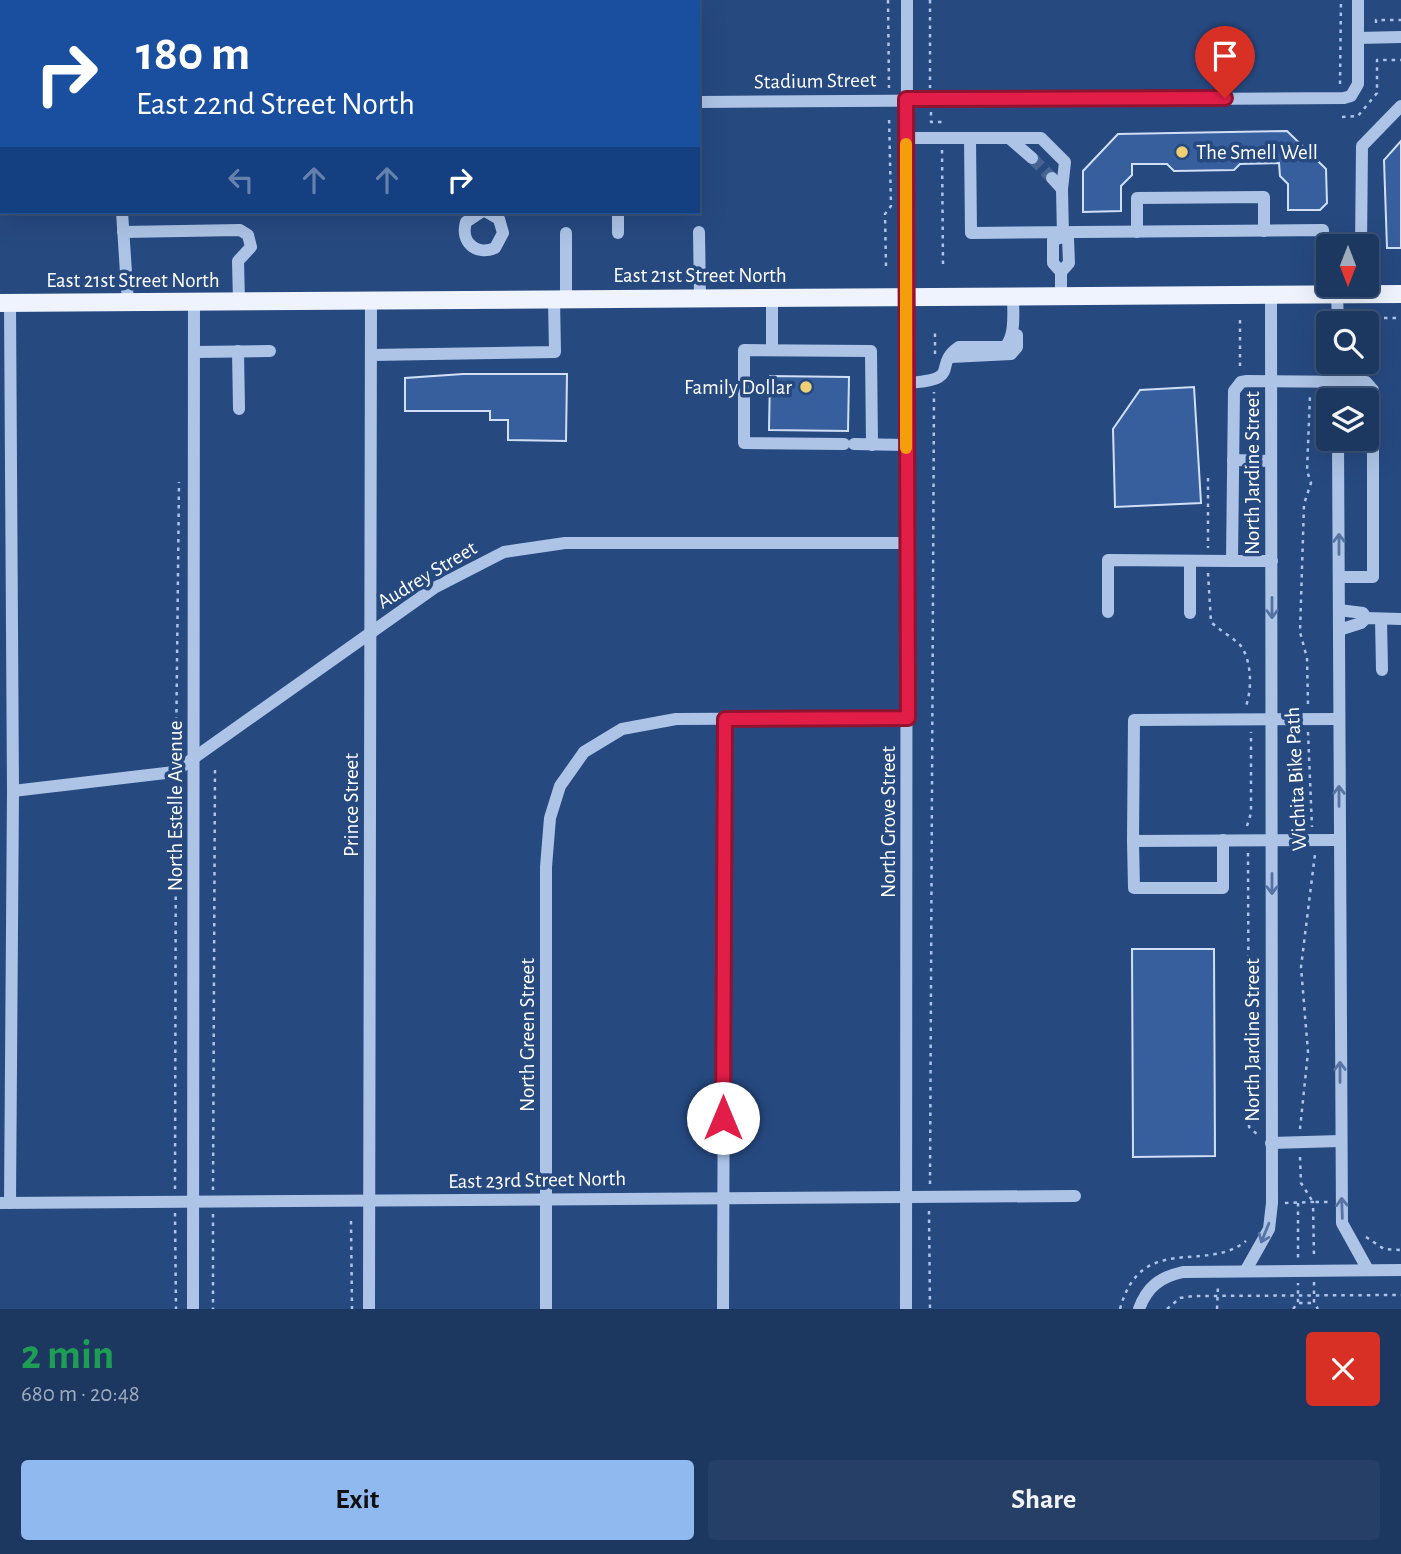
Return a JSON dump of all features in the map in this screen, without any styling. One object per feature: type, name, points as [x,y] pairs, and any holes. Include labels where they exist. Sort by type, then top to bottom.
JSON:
[{"type":"main road","name":"East 21st Street North","points":[[1379,292],[1401,294]]},
{"type":"main road","name":"East 21st Street North","points":[[5,303],[1316,294]]},
{"type":"street","name":"North Grove Street","points":[[906,1309],[907,0]]},
{"type":"street","points":[[1357,0],[1358,38],[1401,37]]},
{"type":"street","name":"Stadium Street","points":[[700,102],[1351,96],[1358,83],[1358,38]]},
{"type":"street","points":[[1361,234],[1362,146],[1401,106]]},
{"type":"street","points":[[906,138],[1041,138],[1059,156],[1066,170],[1062,189],[1063,234],[1068,239],[1069,264],[1061,272],[1061,295]]},
{"type":"street","points":[[970,138],[971,233],[1323,230],[1324,234]]},
{"type":"street","points":[[1009,138],[1032,158]]},
{"type":"street","points":[[1052,178],[1062,189]]},
{"type":"street","points":[[1137,232],[1137,198],[1264,197],[1264,231]]},
{"type":"street","points":[[122,214],[128,303]]},
{"type":"street","points":[[477,214],[470,217],[464,229],[470,246],[482,251],[495,248],[503,233],[499,219],[490,214]]},
{"type":"street","points":[[618,214],[618,233]]},
{"type":"street","points":[[123,232],[240,230],[248,235],[251,247],[238,261],[239,302]]},
{"type":"street","points":[[699,232],[700,298]]},
{"type":"street","points":[[371,355],[555,352],[566,233]]},
{"type":"street","name":"North Jardine Street","points":[[1271,295],[1271,1143],[1340,1140]]},
{"type":"street","points":[[772,297],[772,350]]},
{"type":"street","points":[[906,383],[934,381],[944,374],[951,357],[959,347],[1005,347],[1009,343],[1013,325],[1013,297]]},
{"type":"street","name":"Prince Street","points":[[369,1309],[371,300]]},
{"type":"street","points":[[5,303],[6,751],[13,791],[5,1203]]},
{"type":"street","name":"North Estelle Avenue","points":[[193,1309],[194,303]]},
{"type":"street","points":[[872,445],[871,351],[744,350],[744,443],[872,445],[906,445]]},
{"type":"street","points":[[238,351],[239,409]]},
{"type":"street","points":[[194,352],[270,351]]},
{"type":"street","points":[[1338,374],[1338,388]]},
{"type":"street","points":[[1232,561],[1234,391],[1241,382],[1366,382],[1373,390],[1373,577],[1339,577]]},
{"type":"street","points":[[1338,451],[1342,1223],[1368,1270]]},
{"type":"street","points":[[1233,460],[1271,461]]},
{"type":"street","name":"Audrey Street","points":[[13,791],[176,770],[434,588],[504,552],[531,546],[627,542],[907,542]]},
{"type":"street","points":[[1108,612],[1108,560],[1272,561]]},
{"type":"street","points":[[1189,613],[1190,561]]},
{"type":"street","points":[[1339,610],[1363,613],[1366,618]]},
{"type":"street","points":[[1339,630],[1361,623],[1366,618],[1401,619]]},
{"type":"street","points":[[1381,619],[1382,670]]},
{"type":"street","name":"North Green Street","points":[[546,1309],[546,867],[550,818],[560,786],[584,752],[622,729],[676,719],[908,718]]},
{"type":"street","points":[[723,1309],[725,719]]},
{"type":"street","points":[[1223,840],[1223,888],[1134,888],[1134,720],[1339,719]]},
{"type":"street","points":[[1133,841],[1339,840]]},
{"type":"street","points":[[1246,1270],[1269,1229],[1272,1203],[1271,1143]]},
{"type":"street","name":"East 23rd Street North","points":[[5,1203],[1075,1196]]},
{"type":"street","points":[[1139,1309],[1149,1289],[1161,1279],[1183,1272],[1401,1270]]},
{"type":"path","points":[[886,266],[885,214],[891,206],[888,0]]},
{"type":"path","points":[[1340,0],[1340,87]]},
{"type":"path","points":[[1342,117],[1358,116],[1377,93],[1377,60],[1401,60]]},
{"type":"path","points":[[1379,319],[1401,318]]},
{"type":"path","points":[[1240,320],[1240,371]]},
{"type":"path","points":[[934,355],[935,330]]},
{"type":"path","name":"Wichita Bike Path","points":[[1313,1202],[1301,1182],[1300,1142],[1308,1052],[1301,968],[1314,881],[1307,658],[1300,632],[1304,504],[1311,483],[1307,471],[1308,419],[1317,374]]},
{"type":"path","points":[[930,1309],[934,381]]},
{"type":"path","points":[[176,1309],[179,480]]},
{"type":"path","points":[[214,1309],[215,765]]},
{"type":"path","points":[[1272,1203],[1342,1203]]},
{"type":"path","points":[[351,1221],[352,1309]]},
{"type":"path","points":[[1362,1230],[1367,1238],[1384,1249],[1401,1250]]},
{"type":"path","points":[[1218,1255],[1234,1250],[1254,1232]]},
{"type":"path","points":[[1167,1309],[1180,1298],[1193,1296],[1401,1295]]},
{"type":"path","points":[[1298,1303],[1314,1303]]},
{"type":"building","points":[[1287,131],[1326,169],[1327,203],[1320,210],[1288,210],[1288,184],[1280,176],[1279,163],[1240,164],[1234,170],[1174,171],[1167,164],[1132,164],[1132,175],[1121,186],[1121,211],[1083,212],[1083,171],[1118,134]]},
{"type":"building","points":[[1401,141],[1401,248],[1387,248],[1384,160]]},
{"type":"building","points":[[463,374],[567,374],[566,441],[508,440],[508,420],[490,420],[490,411],[405,411],[405,378]]},
{"type":"building","points":[[770,376],[849,377],[848,431],[769,430]]},
{"type":"building","points":[[1194,387],[1201,503],[1115,507],[1113,429],[1140,390]]},
{"type":"building","points":[[1132,949],[1214,949],[1215,1156],[1133,1157]]},
{"type":"tunnel","points":[[1032,158],[1052,178]]},
{"type":"slow traffic","points":[[906,144],[906,448]]},
{"type":"place","name":"The Smell Well","points":[[1182,152]]},
{"type":"place","name":"Family Dollar","points":[[806,387]]},
{"type":"route","points":[[723,1118],[725,719],[908,718],[906,99],[1225,98]]}]
